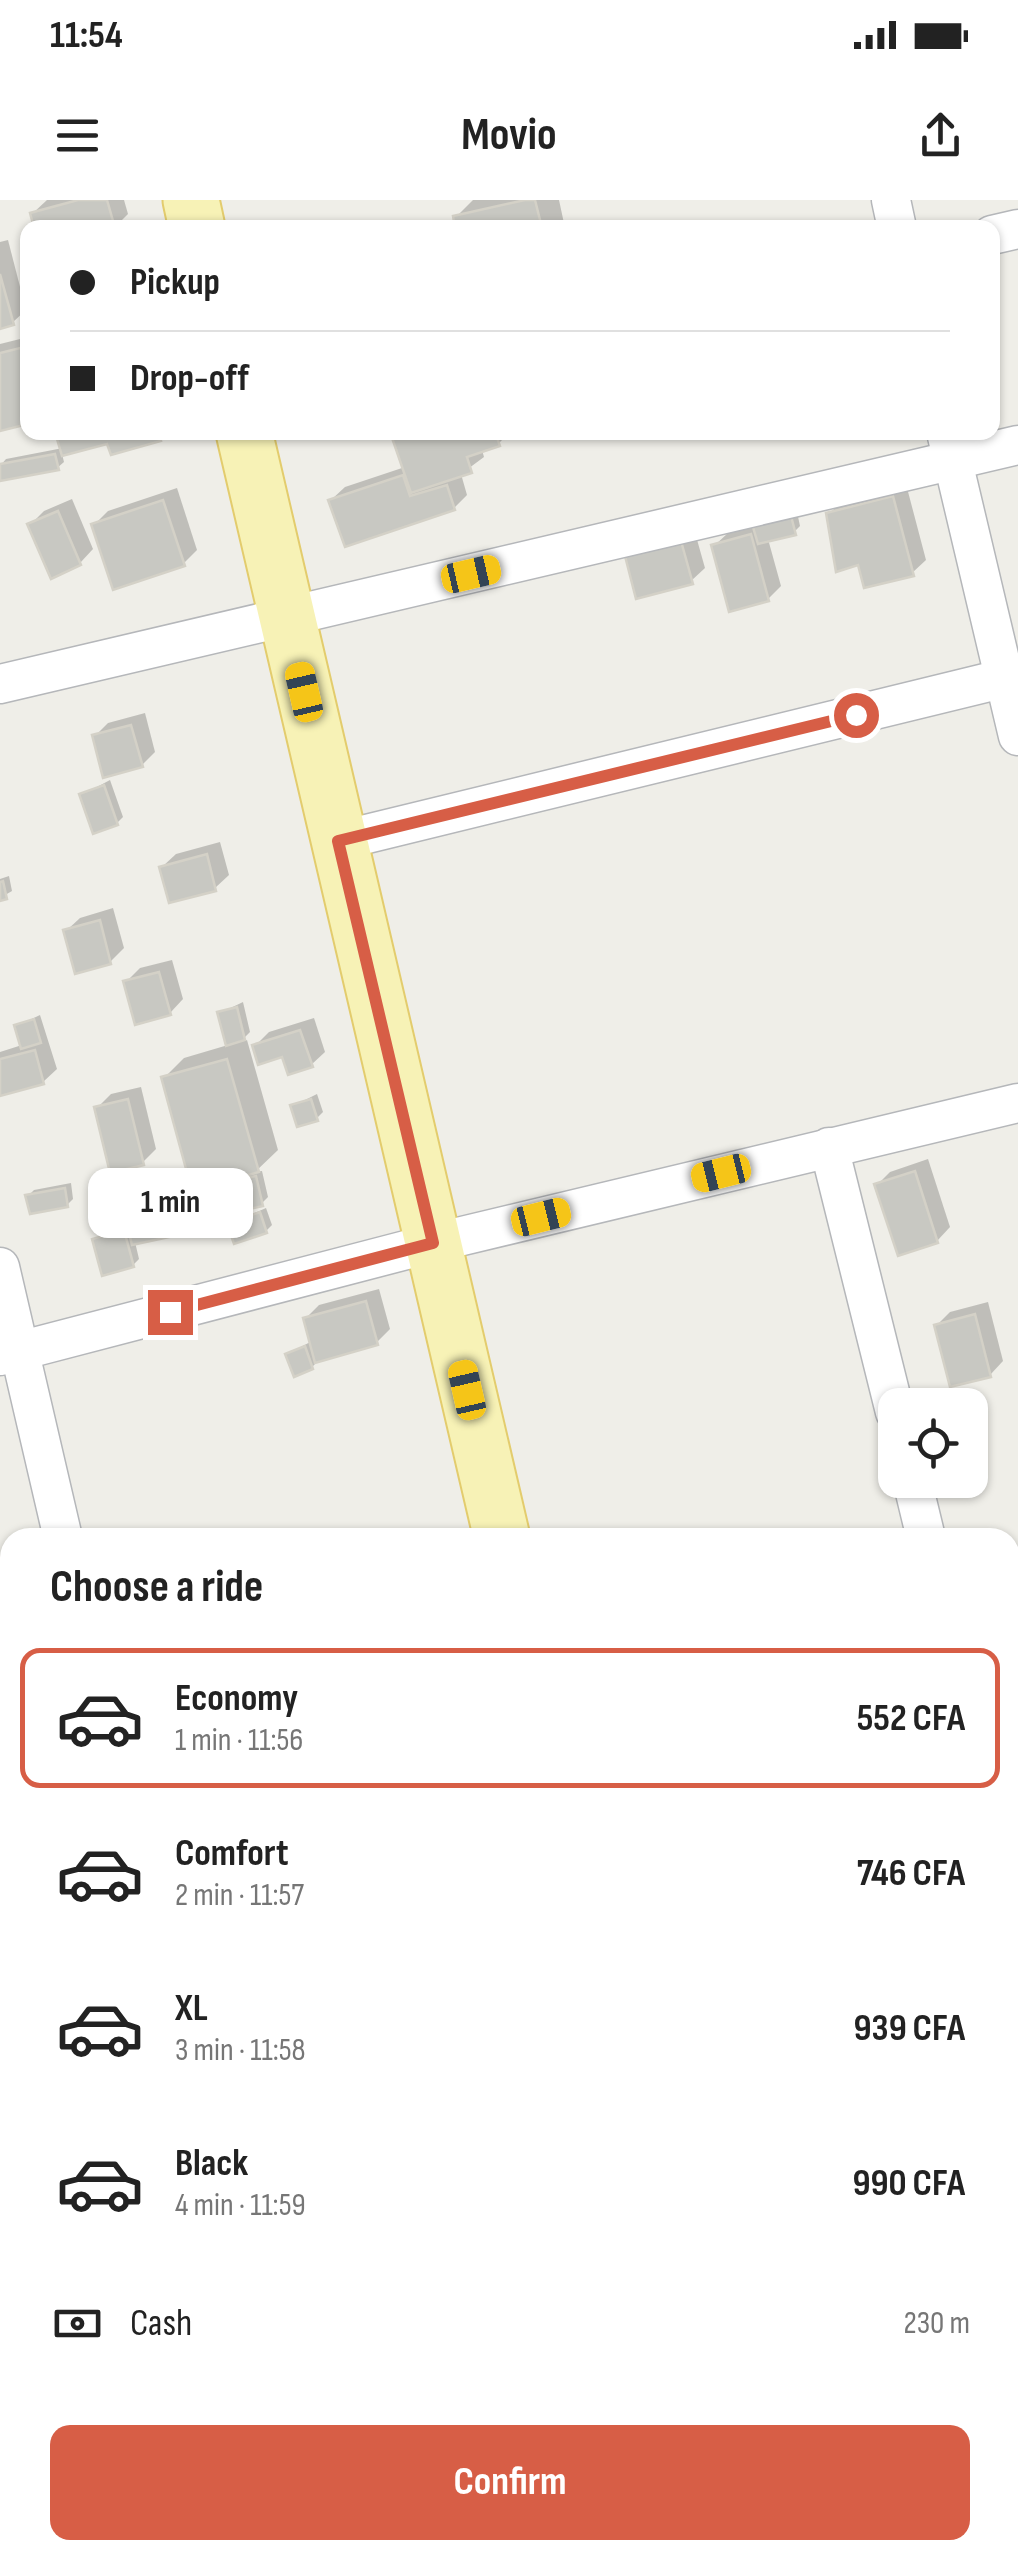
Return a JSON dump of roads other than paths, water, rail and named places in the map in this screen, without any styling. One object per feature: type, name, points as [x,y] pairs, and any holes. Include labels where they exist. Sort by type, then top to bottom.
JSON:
[{"type":"main road","points":[[246,440],[500,1528]]},
{"type":"street","points":[[0,684],[286,617],[949,447],[1018,446]]},
{"type":"street","points":[[949,447],[1011,677],[1018,736]]},
{"type":"street","points":[[338,841],[1011,677]]},
{"type":"street","points":[[10,1354],[433,1243],[1018,1103]]},
{"type":"street","points":[[829,1147],[889,1388]]},
{"type":"street","points":[[0,1267],[10,1354],[61,1528]]},
{"type":"street","points":[[916,1498],[924,1528]]}]
